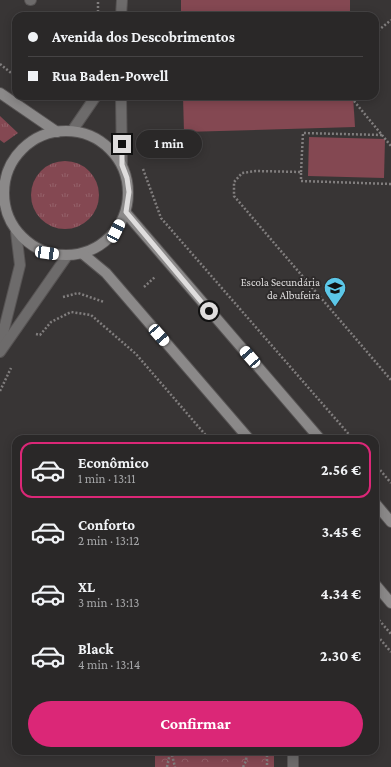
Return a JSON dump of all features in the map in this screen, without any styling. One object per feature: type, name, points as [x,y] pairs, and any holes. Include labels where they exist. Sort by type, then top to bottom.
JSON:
[{"type":"main road","points":[[0,93],[57,132]]},
{"type":"main road","points":[[72,131],[87,134],[101,141],[113,152],[122,165],[127,178],[129,192],[126,212],[116,231],[102,245],[82,254],[66,256],[47,253],[30,245],[16,232],[7,217],[3,201],[2,179],[16,155],[27,144],[42,136],[57,132],[72,131]]},
{"type":"main road","points":[[126,212],[317,435]]},
{"type":"main road","points":[[82,254],[106,273],[246,435]]},
{"type":"main road","points":[[379,508],[391,522]]},
{"type":"main road","points":[[379,589],[391,603]]},
{"type":"street","points":[[121,12],[122,0]]},
{"type":"street","points":[[72,131],[93,100]]},
{"type":"street","points":[[122,100],[122,165]]},
{"type":"street","points":[[0,345],[20,265],[16,232]]},
{"type":"street","points":[[0,352],[66,256]]},
{"type":"street","points":[[293,755],[293,767]]},
{"type":"path","points":[[98,0],[98,12]]},
{"type":"path","points":[[379,30],[391,20]]},
{"type":"path","points":[[0,64],[12,74]]},
{"type":"path","points":[[354,101],[391,146]]},
{"type":"path","points":[[382,135],[303,133],[301,181],[391,184]]},
{"type":"path","points":[[142,165],[162,218],[350,435]]},
{"type":"path","points":[[301,172],[256,171],[242,173],[234,182],[234,196],[391,380]]},
{"type":"path","points":[[61,298],[78,293],[103,301],[115,312],[188,247]]},
{"type":"path","points":[[32,332],[40,335],[50,322],[71,312],[92,315],[136,354],[206,435]]},
{"type":"path","points":[[0,391],[12,367]]},
{"type":"path","points":[[379,469],[391,483]]},
{"type":"path","points":[[379,620],[391,634]]},
{"type":"path","points":[[379,638],[391,652]]},
{"type":"path","points":[[167,767],[169,755]]},
{"type":"path","points":[[171,755],[175,767]]},
{"type":"path","points":[[243,767],[247,755]]},
{"type":"path","points":[[267,755],[267,767]]},
{"type":"green space","points":[[181,0],[350,0],[350,12],[181,12]]},
{"type":"green space","points":[[183,100],[353,100],[355,127],[184,132]]},
{"type":"green space","points":[[0,116],[18,133],[4,143],[0,140]]},
{"type":"green space","points":[[309,137],[385,139],[384,178],[308,176]]},
{"type":"green space","points":[[65,161],[78,164],[89,171],[96,182],[99,195],[96,208],[89,219],[78,226],[65,229],[52,226],[41,219],[34,208],[31,195],[34,182],[41,171],[52,164]]},
{"type":"green space","points":[[155,755],[274,755],[274,767],[155,767]]},
{"type":"place","name":"Escola Secundária de Albufeira","points":[[335,308]]},
{"type":"route","points":[[122,144],[122,165],[127,178],[129,192],[126,212],[209,311]]}]
